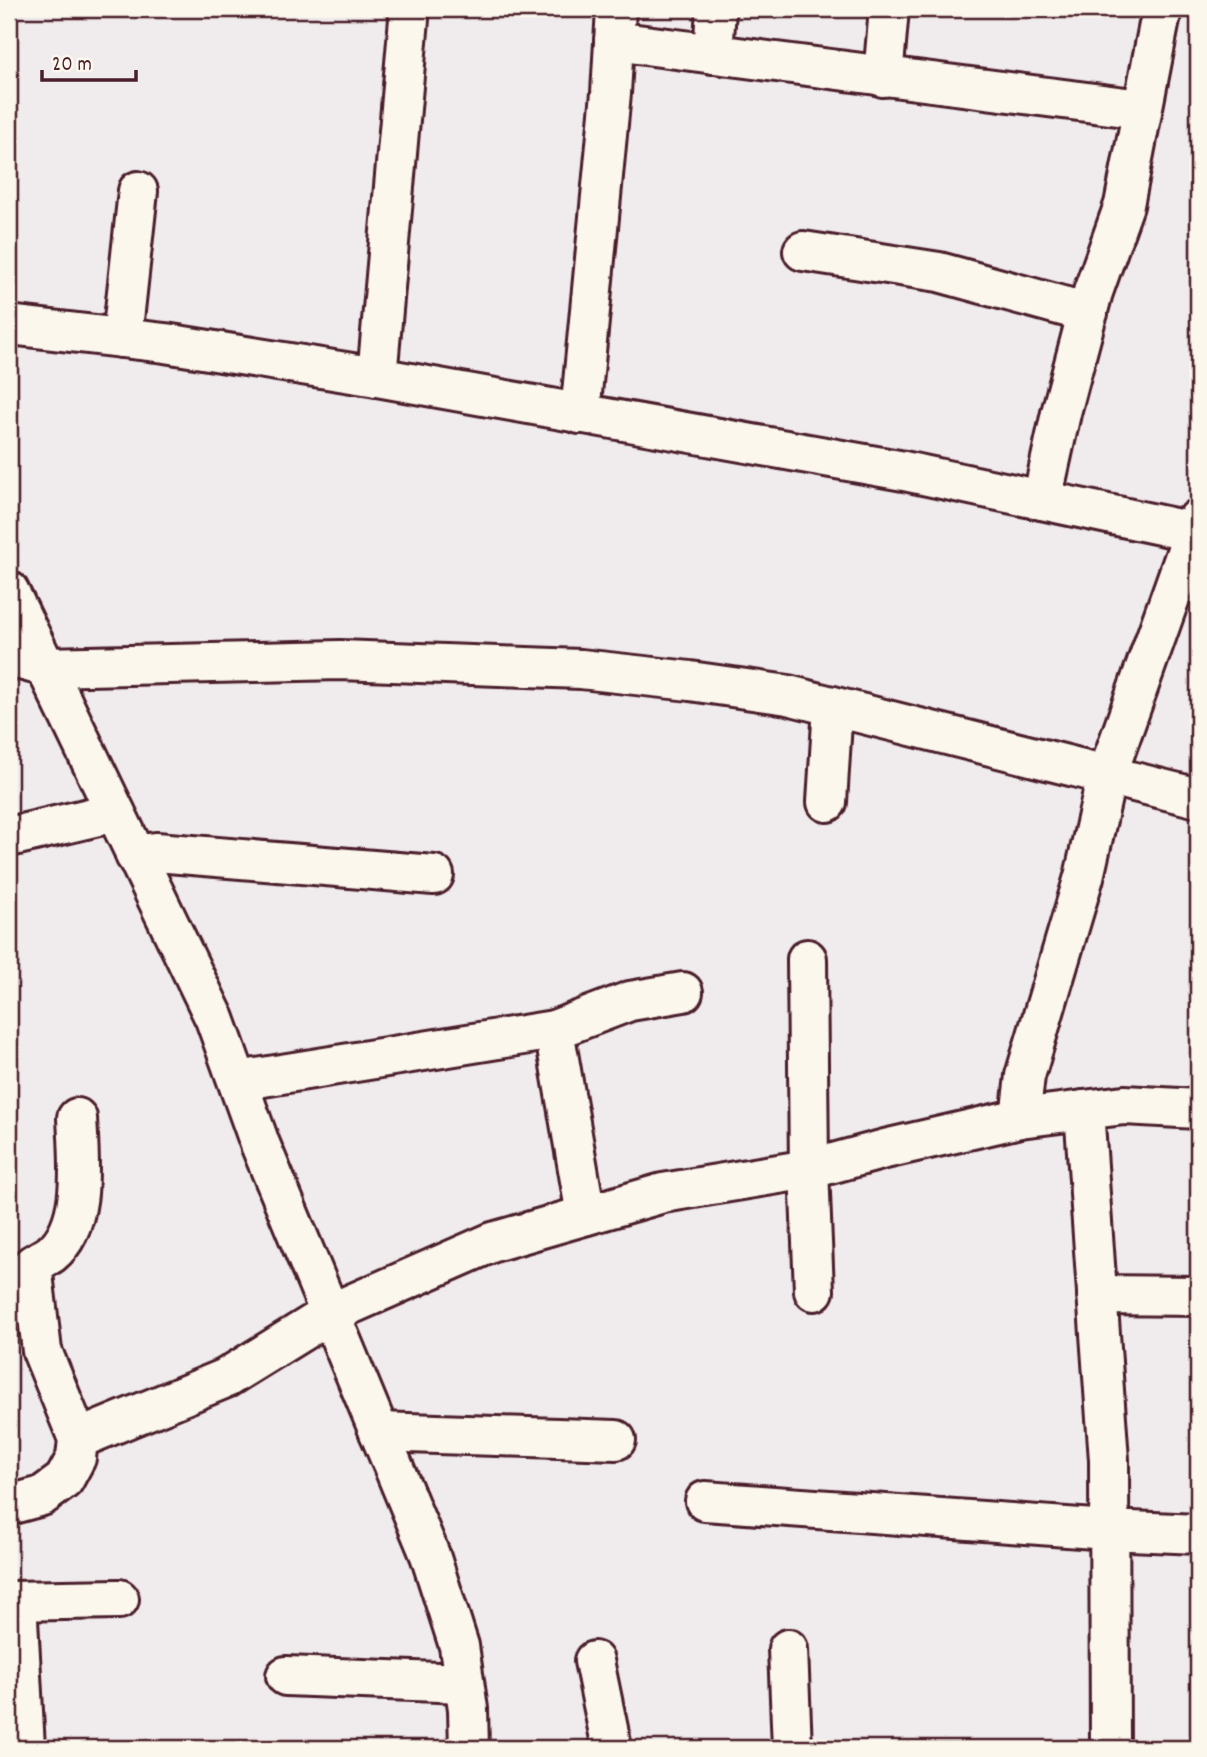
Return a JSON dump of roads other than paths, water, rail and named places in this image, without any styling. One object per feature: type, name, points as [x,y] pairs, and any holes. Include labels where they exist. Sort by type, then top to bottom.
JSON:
[{"type":"street","points":[[377,377],[408,9]]},
{"type":"street","points":[[713,54],[716,9]]},
{"type":"street","points":[[883,76],[889,9]]},
{"type":"street","points":[[1042,500],[1061,413],[1088,313],[1124,205],[1162,9]]},
{"type":"street","points":[[580,414],[615,25],[713,54],[1142,109]]},
{"type":"street","points":[[122,338],[138,191]]},
{"type":"street","points":[[803,251],[939,271],[1088,313]]},
{"type":"street","points":[[9,325],[122,338],[377,377],[904,471],[1042,500],[1197,528],[1107,775],[1084,877],[1025,1076],[1020,1118]]},
{"type":"street","points":[[9,591],[215,1019],[260,1144],[430,1555],[459,1646],[468,1709],[469,1748]]},
{"type":"street","points":[[9,657],[46,667],[340,660],[581,669],[691,681],[788,695],[1198,798]]},
{"type":"street","points":[[828,802],[833,706]]},
{"type":"street","points":[[9,837],[115,812]]},
{"type":"street","points":[[135,855],[156,852],[433,875]]},
{"type":"street","points":[[807,958],[809,1169],[814,1291]]},
{"type":"street","points":[[238,1081],[554,1030],[630,1001],[683,992]]},
{"type":"street","points":[[554,1030],[586,1215]]},
{"type":"street","points":[[78,1439],[226,1378],[331,1313],[493,1241],[663,1193],[809,1169],[1020,1118],[1125,1105],[1198,1109]]},
{"type":"street","points":[[1084,1110],[1109,1460],[1110,1748]]},
{"type":"street","points":[[9,1505],[42,1496],[64,1479],[76,1458],[78,1439],[42,1351],[32,1265],[51,1253],[63,1240],[75,1219],[79,1164],[77,1118]]},
{"type":"street","points":[[1097,1295],[1198,1296]]},
{"type":"street","points":[[380,1432],[616,1440]]},
{"type":"street","points":[[705,1501],[1198,1534]]},
{"type":"street","points":[[25,1748],[13,1601],[119,1599]]},
{"type":"street","points":[[788,1648],[792,1748]]},
{"type":"street","points":[[594,1661],[612,1748]]},
{"type":"street","points":[[286,1676],[464,1683]]}]
